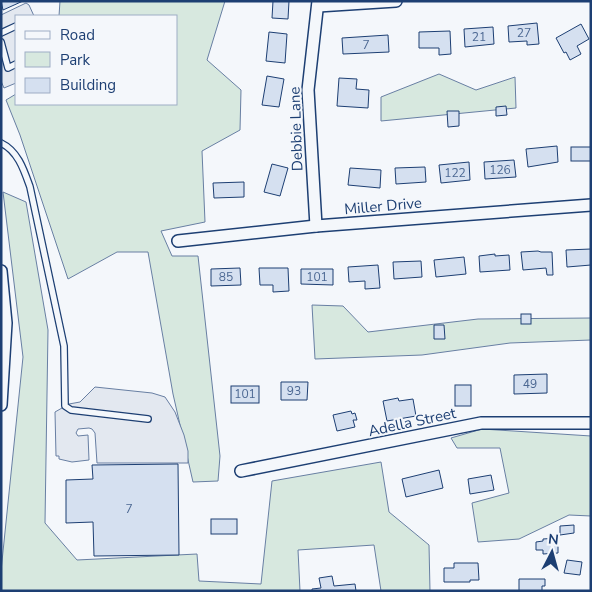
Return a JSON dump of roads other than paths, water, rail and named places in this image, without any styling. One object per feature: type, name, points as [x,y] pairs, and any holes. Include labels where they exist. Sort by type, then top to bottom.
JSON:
[{"type":"street","points":[[318,4],[396,1]]},
{"type":"street","name":"Debbie Lane","points":[[316,226],[308,90],[318,4]]},
{"type":"street","name":"Miller Drive","points":[[178,241],[316,226],[591,204]]},
{"type":"street","points":[[1,271],[6,341],[1,405]]},
{"type":"street","name":"Adella Street","points":[[241,471],[481,422],[591,423]]},
{"type":"lane","points":[[1,33],[15,26]]},
{"type":"lane","points":[[1,42],[8,68],[15,64]]},
{"type":"lane","points":[[1,143],[15,154],[24,170],[30,187],[64,346],[65,406],[71,410],[148,419]]}]
